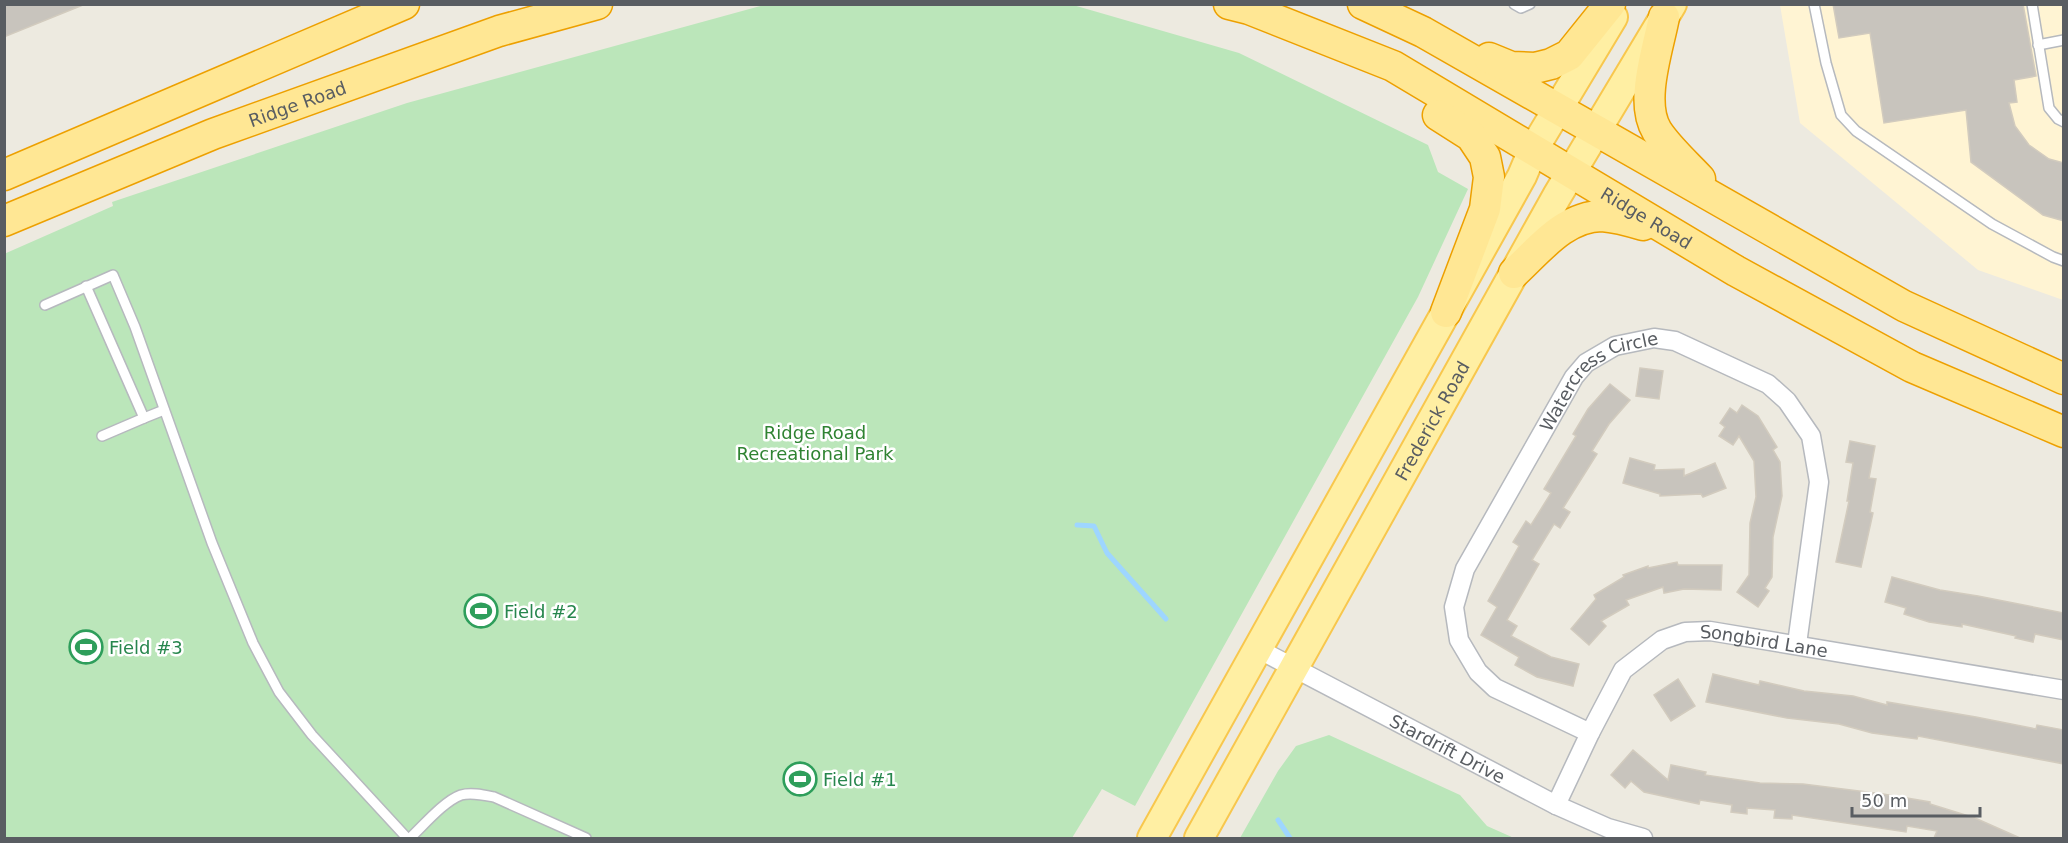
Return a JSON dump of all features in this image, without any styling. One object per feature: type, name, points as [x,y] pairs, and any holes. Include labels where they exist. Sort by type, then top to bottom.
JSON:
[{"type":"highway","points":[[4,175],[404,4]]},
{"type":"highway","name":"Ridge Road","points":[[4,221],[224,130],[499,31],[597,4]]},
{"type":"highway","name":"Ridge Road","points":[[1229,4],[1249,9],[1393,66],[1736,271],[1912,368],[2064,432]]},
{"type":"highway","points":[[1363,4],[1423,32],[1511,67],[1535,68],[1551,64],[1569,55],[1611,4]]},
{"type":"highway","points":[[1668,11],[1651,83],[1648,108],[1656,129],[1721,201]]},
{"type":"highway","points":[[1423,32],[1904,306],[2064,380]]},
{"type":"highway","points":[[1309,33],[1471,136],[1485,157],[1490,177],[1485,209],[1446,312]]},
{"type":"highway","points":[[1514,273],[1561,230],[1581,219],[1602,216],[1670,231]]},
{"type":"main road","points":[[1152,838],[1522,176],[1533,150],[1556,109],[1620,4]]},
{"type":"main road","name":"Frederick Road","points":[[1199,838],[1514,273],[1595,131],[1668,11]]},
{"type":"street","name":"Watercress Circle","points":[[1590,733],[1495,688],[1478,672],[1459,640],[1454,607],[1465,569],[1574,377],[1586,363],[1615,346],[1654,338],[1675,340],[1768,384],[1787,401],[1811,436],[1819,482],[1797,644]]},
{"type":"street","name":"Songbird Lane","points":[[1556,805],[1623,669],[1662,640],[1685,632],[1710,631],[1797,644],[2064,690]]},
{"type":"street","name":"Stardrift Drive","points":[[1258,649],[1556,805],[1608,828],[1643,838]]},
{"type":"lane","points":[[1514,4],[1521,8],[1530,4]]},
{"type":"lane","points":[[1814,4],[1826,63],[1841,115],[1856,130],[1992,224],[2064,261]]},
{"type":"lane","points":[[2032,4],[2049,108],[2064,123]]},
{"type":"lane","points":[[2038,45],[2064,40]]},
{"type":"lane","points":[[45,305],[113,275],[135,327],[212,543],[253,643],[279,692],[312,735],[408,838],[448,803],[461,795],[478,794],[494,797],[586,838]]},
{"type":"lane","points":[[86,286],[144,418]]},
{"type":"lane","points":[[102,436],[164,410]]},
{"type":"shaded area","points":[[1780,5],[2063,5],[2063,300],[1978,270],[1800,123]]},
{"type":"green space","name":"Ridge Road Recreational Park","points":[[768,4],[1073,5],[1239,53],[1428,145],[1438,172],[1468,189],[1418,297],[1135,806],[1102,789],[1072,838],[5,838],[4,254],[113,206],[112,202],[407,103]]},
{"type":"green space","points":[[1329,735],[1460,795],[1487,826],[1514,838],[1240,838],[1278,771],[1296,746]]},
{"type":"building","points":[[4,4],[83,4],[83,5],[4,37]]},
{"type":"building","points":[[1833,4],[2023,4],[2036,76],[2014,80],[2017,102],[2009,103],[2015,126],[2029,145],[2049,159],[2064,163],[2064,221],[2043,215],[1971,162],[1966,110],[1884,123],[1870,33],[1839,38]]},
{"type":"building","points":[[1640,368],[1663,371],[1659,399],[1636,396]]},
{"type":"building","points":[[1610,384],[1630,400],[1609,424],[1592,451],[1597,454],[1563,508],[1570,512],[1560,528],[1554,524],[1532,560],[1539,564],[1507,620],[1517,626],[1511,636],[1551,657],[1579,664],[1573,686],[1537,677],[1515,665],[1519,657],[1481,635],[1497,607],[1488,601],[1519,546],[1513,542],[1526,521],[1531,525],[1551,493],[1544,489],[1576,436],[1573,434],[1588,409]]},
{"type":"building","points":[[1742,405],[1758,416],[1777,447],[1773,450],[1780,462],[1782,496],[1773,537],[1772,577],[1765,588],[1769,591],[1758,607],[1737,592],[1749,575],[1750,523],[1756,497],[1754,461],[1739,436],[1733,445],[1719,436],[1725,427],[1720,423],[1730,408],[1737,413]]},
{"type":"building","points":[[1850,441],[1875,446],[1869,478],[1876,479],[1870,512],[1873,513],[1861,567],[1836,562],[1849,501],[1847,501],[1853,463],[1846,462]]},
{"type":"building","points":[[1630,458],[1655,465],[1654,470],[1684,469],[1684,476],[1715,463],[1726,488],[1703,497],[1701,494],[1660,496],[1660,494],[1623,483]]},
{"type":"building","points":[[1677,562],[1678,565],[1722,565],[1721,590],[1684,589],[1664,593],[1663,587],[1626,600],[1629,605],[1601,621],[1606,626],[1589,645],[1571,629],[1596,599],[1594,595],[1624,577],[1623,575],[1648,566],[1648,568]]},
{"type":"building","points":[[1892,577],[1940,590],[2064,613],[2064,640],[2035,634],[2033,642],[1962,624],[1962,627],[1929,622],[1904,614],[1906,608],[1885,602]]},
{"type":"building","points":[[1713,674],[1759,685],[1760,681],[1804,691],[1853,696],[1887,705],[1887,702],[2036,729],[2037,725],[2064,730],[2064,764],[1918,736],[1917,739],[1872,733],[1839,724],[1787,718],[1706,702]]},
{"type":"building","points":[[1678,679],[1695,706],[1671,721],[1654,695]]},
{"type":"building","points":[[1633,750],[1668,780],[1671,765],[1706,772],[1705,775],[1760,783],[1803,784],[1883,794],[1930,802],[1930,804],[1975,818],[2020,838],[1934,838],[1937,831],[1907,826],[1906,832],[1792,815],[1792,819],[1774,818],[1775,810],[1747,808],[1747,814],[1731,812],[1732,805],[1700,800],[1699,804],[1644,792],[1631,781],[1625,788],[1611,775]]},
{"type":"waterway","points":[[1077,525],[1094,526],[1107,553],[1166,619]]},
{"type":"waterway","points":[[1278,820],[1290,838]]},
{"type":"place","name":"Field #2","points":[[481,611]]},
{"type":"place","name":"Field #3","points":[[86,647]]},
{"type":"place","name":"Field #1","points":[[800,779]]}]
